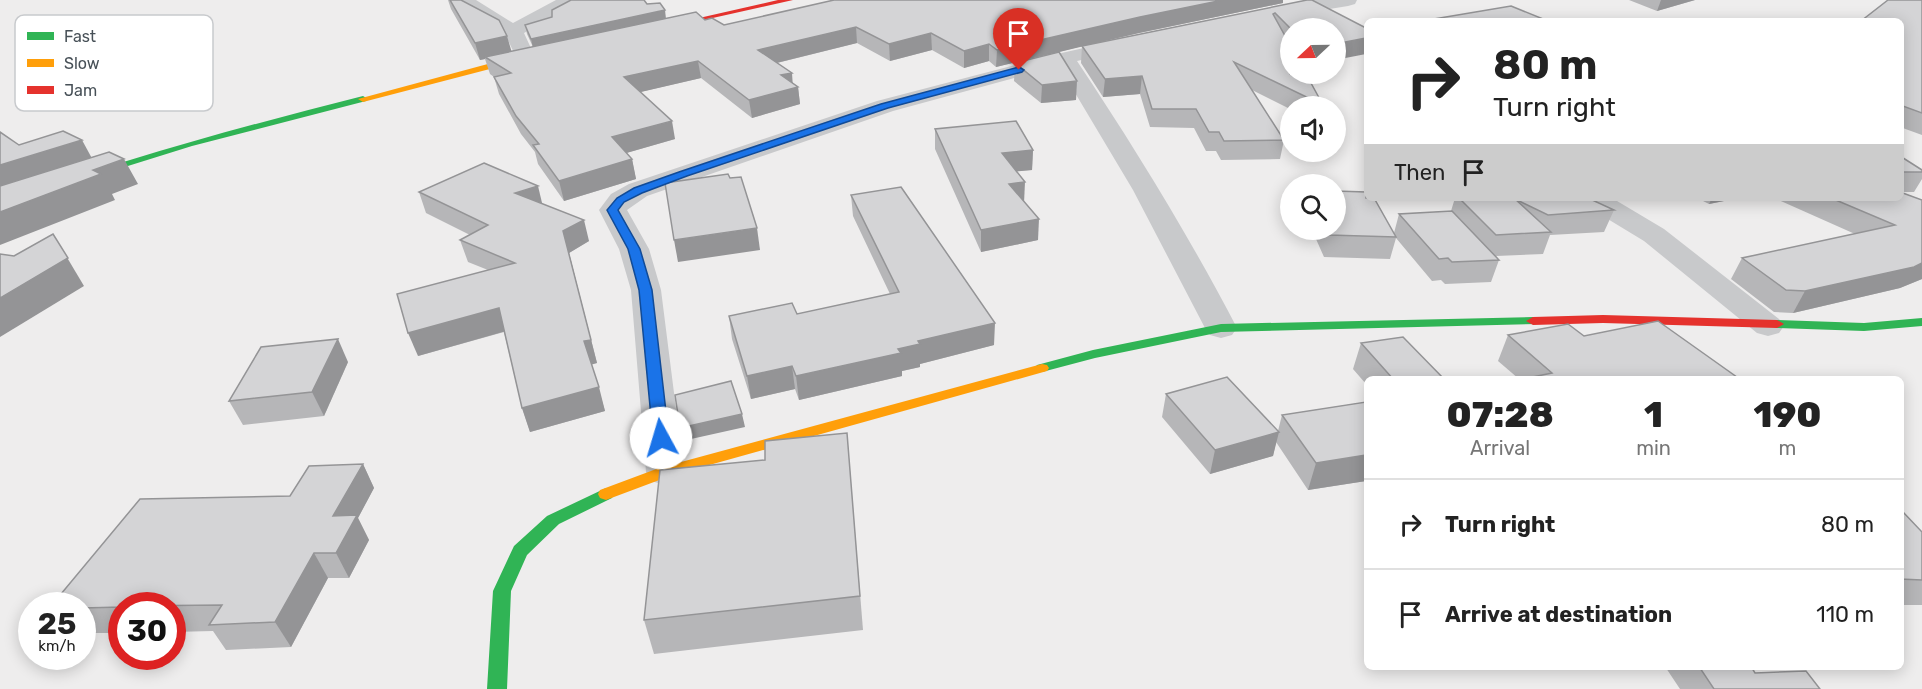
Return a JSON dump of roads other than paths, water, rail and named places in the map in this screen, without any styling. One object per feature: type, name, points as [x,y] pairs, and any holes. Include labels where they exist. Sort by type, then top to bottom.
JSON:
[{"type":"street","points":[[466,0],[471,6],[513,31],[525,57]]},
{"type":"street","points":[[513,31],[570,0]]},
{"type":"street","points":[[640,32],[789,0]]},
{"type":"street","points":[[1248,17],[1318,1],[1348,0]]},
{"type":"street","points":[[665,472],[646,290],[634,249],[613,210],[621,200],[638,190],[885,106],[1064,58],[1151,39]]},
{"type":"street","points":[[0,207],[79,178],[188,144],[548,52]]},
{"type":"street","points":[[1064,58],[1099,111],[1200,286],[1221,328]]},
{"type":"street","points":[[1598,201],[1654,235],[1768,326]]},
{"type":"street","points":[[497,689],[502,591],[520,551],[553,520],[597,497],[665,472],[1093,354],[1221,328],[1604,319],[1768,326],[1864,327],[1922,322]]}]
